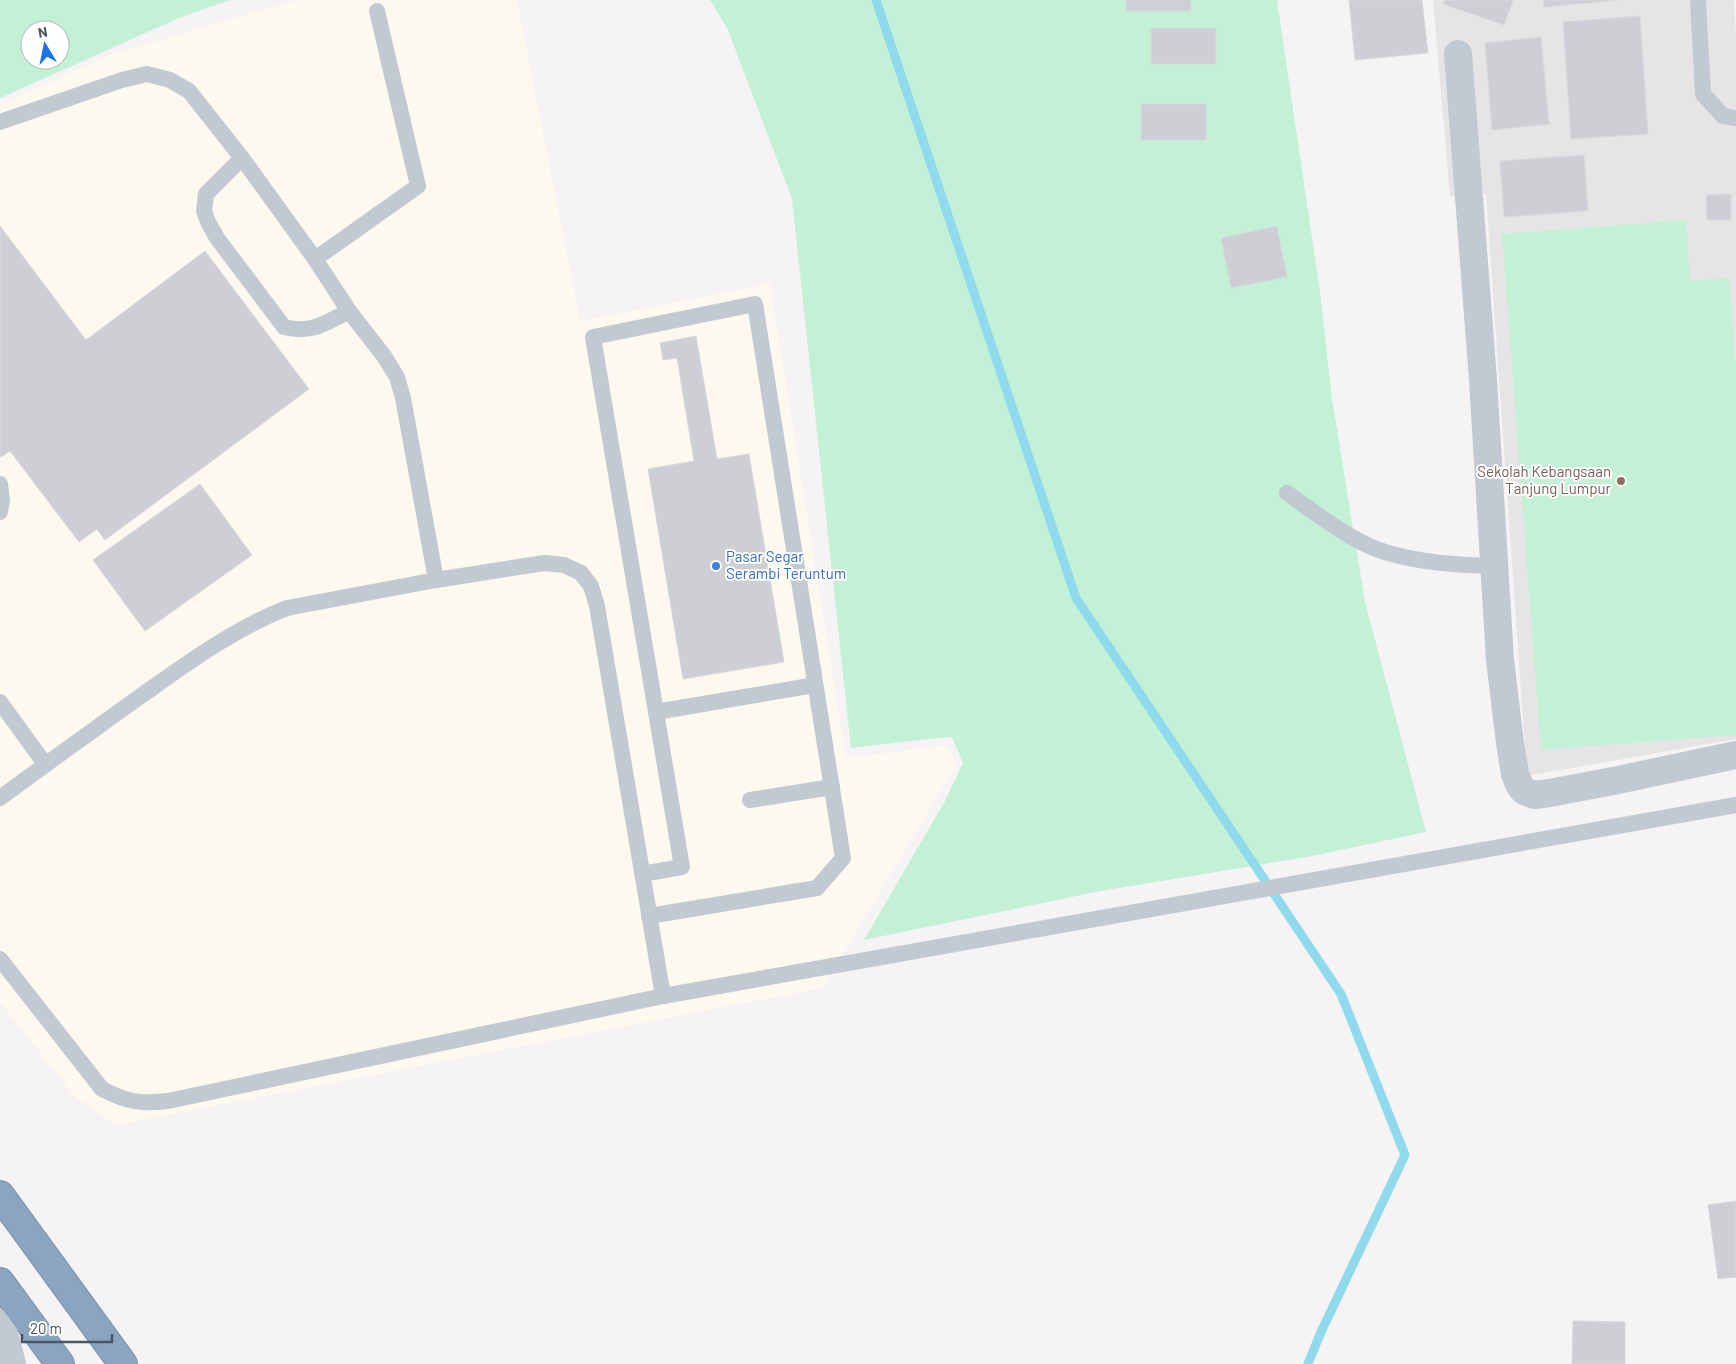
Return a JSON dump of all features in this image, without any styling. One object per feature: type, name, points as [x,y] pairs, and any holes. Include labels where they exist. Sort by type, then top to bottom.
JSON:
[{"type":"highway","points":[[0,1195],[123,1364]]},
{"type":"highway","points":[[0,1282],[60,1364]]},
{"type":"street","points":[[1458,54],[1483,380],[1500,660],[1515,774],[1524,791],[1535,794],[1550,793],[1736,755]]},
{"type":"street","points":[[0,1323],[12,1364]]},
{"type":"lane","points":[[1698,0],[1703,94],[1723,116],[1736,118]]},
{"type":"lane","points":[[315,260],[418,186],[377,11]]},
{"type":"lane","points":[[0,122],[122,80],[146,74],[170,80],[189,91],[242,158],[349,311],[384,356],[396,377],[403,398],[436,580]]},
{"type":"lane","points":[[242,158],[206,194],[204,211],[208,222],[227,252],[284,327],[297,330],[313,329],[349,311]]},
{"type":"lane","points":[[642,874],[682,867],[593,337],[755,304],[843,858],[817,888],[649,916]]},
{"type":"lane","points":[[0,484],[2,500],[0,512]]},
{"type":"lane","points":[[1287,493],[1342,530],[1384,552],[1429,561],[1495,566]]},
{"type":"lane","points":[[0,798],[172,674],[238,631],[265,617],[288,608],[436,580],[544,562],[564,565],[581,573],[591,586],[597,606],[663,996]]},
{"type":"lane","points":[[656,712],[815,685]]},
{"type":"lane","points":[[0,702],[45,764]]},
{"type":"lane","points":[[750,800],[832,787]]},
{"type":"lane","points":[[0,959],[102,1089],[121,1099],[145,1103],[177,1099],[663,996],[1736,805]]},
{"type":"shaded area","points":[[297,0],[517,0],[580,321],[770,284],[846,758],[947,745],[957,763],[822,988],[116,1125],[75,1097],[0,1002],[0,105],[109,55]]},
{"type":"shaded area","name":"Sekolah Kebangsaan Tanjung Lumpur","points":[[1433,0],[1734,0],[1736,38],[1736,739],[1527,776],[1486,193],[1450,196]]},
{"type":"green space","points":[[0,0],[230,0],[179,18],[70,67],[70,20],[20,20],[20,70],[63,70],[0,98]]},
{"type":"green space","points":[[710,0],[1277,0],[1320,292],[1332,399],[1365,602],[1426,832],[1307,857],[1101,891],[864,940],[945,801],[963,763],[952,737],[851,748],[792,199],[728,30]]},
{"type":"green space","points":[[1686,220],[1690,281],[1729,278],[1736,372],[1736,735],[1541,750],[1502,234]]},
{"type":"building","points":[[1126,0],[1191,0],[1191,11],[1126,11]]},
{"type":"building","points":[[1349,0],[1422,0],[1428,53],[1355,60]]},
{"type":"building","points":[[1445,0],[1513,0],[1504,25],[1443,4]]},
{"type":"building","points":[[1543,0],[1619,0],[1544,7]]},
{"type":"building","points":[[1640,16],[1648,134],[1571,139],[1563,22]]},
{"type":"building","points":[[1151,28],[1216,28],[1216,64],[1151,64]]},
{"type":"building","points":[[1541,37],[1549,124],[1492,130],[1485,43]]},
{"type":"building","points":[[1141,104],[1206,104],[1206,140],[1141,140]]},
{"type":"building","points":[[1584,155],[1588,211],[1504,217],[1500,161]]},
{"type":"building","points":[[1731,194],[1731,220],[1707,220],[1706,195]]},
{"type":"building","points":[[0,226],[86,340],[205,251],[309,389],[105,540],[97,529],[79,542],[10,451],[0,456]]},
{"type":"building","points":[[1277,226],[1287,277],[1231,288],[1221,238]]},
{"type":"building","name":"Pasar Segar Serambi Teruntum","points":[[696,336],[717,459],[749,454],[784,662],[683,679],[648,469],[694,461],[677,358],[663,360],[660,343]]},
{"type":"building","points":[[200,484],[252,555],[145,631],[93,560]]},
{"type":"building","points":[[1736,1201],[1736,1277],[1718,1279],[1708,1205]]},
{"type":"building","points":[[1573,1321],[1625,1322],[1625,1364],[1572,1364]]},
{"type":"waterway","points":[[876,0],[1076,598],[1341,994],[1405,1155],[1321,1332],[1308,1364]]},
{"type":"place","name":"Sekolah Kebangsaan Tanjung Lumpur","points":[[1621,481]]},
{"type":"place","name":"Pasar Segar Serambi Teruntum","points":[[716,566]]}]
